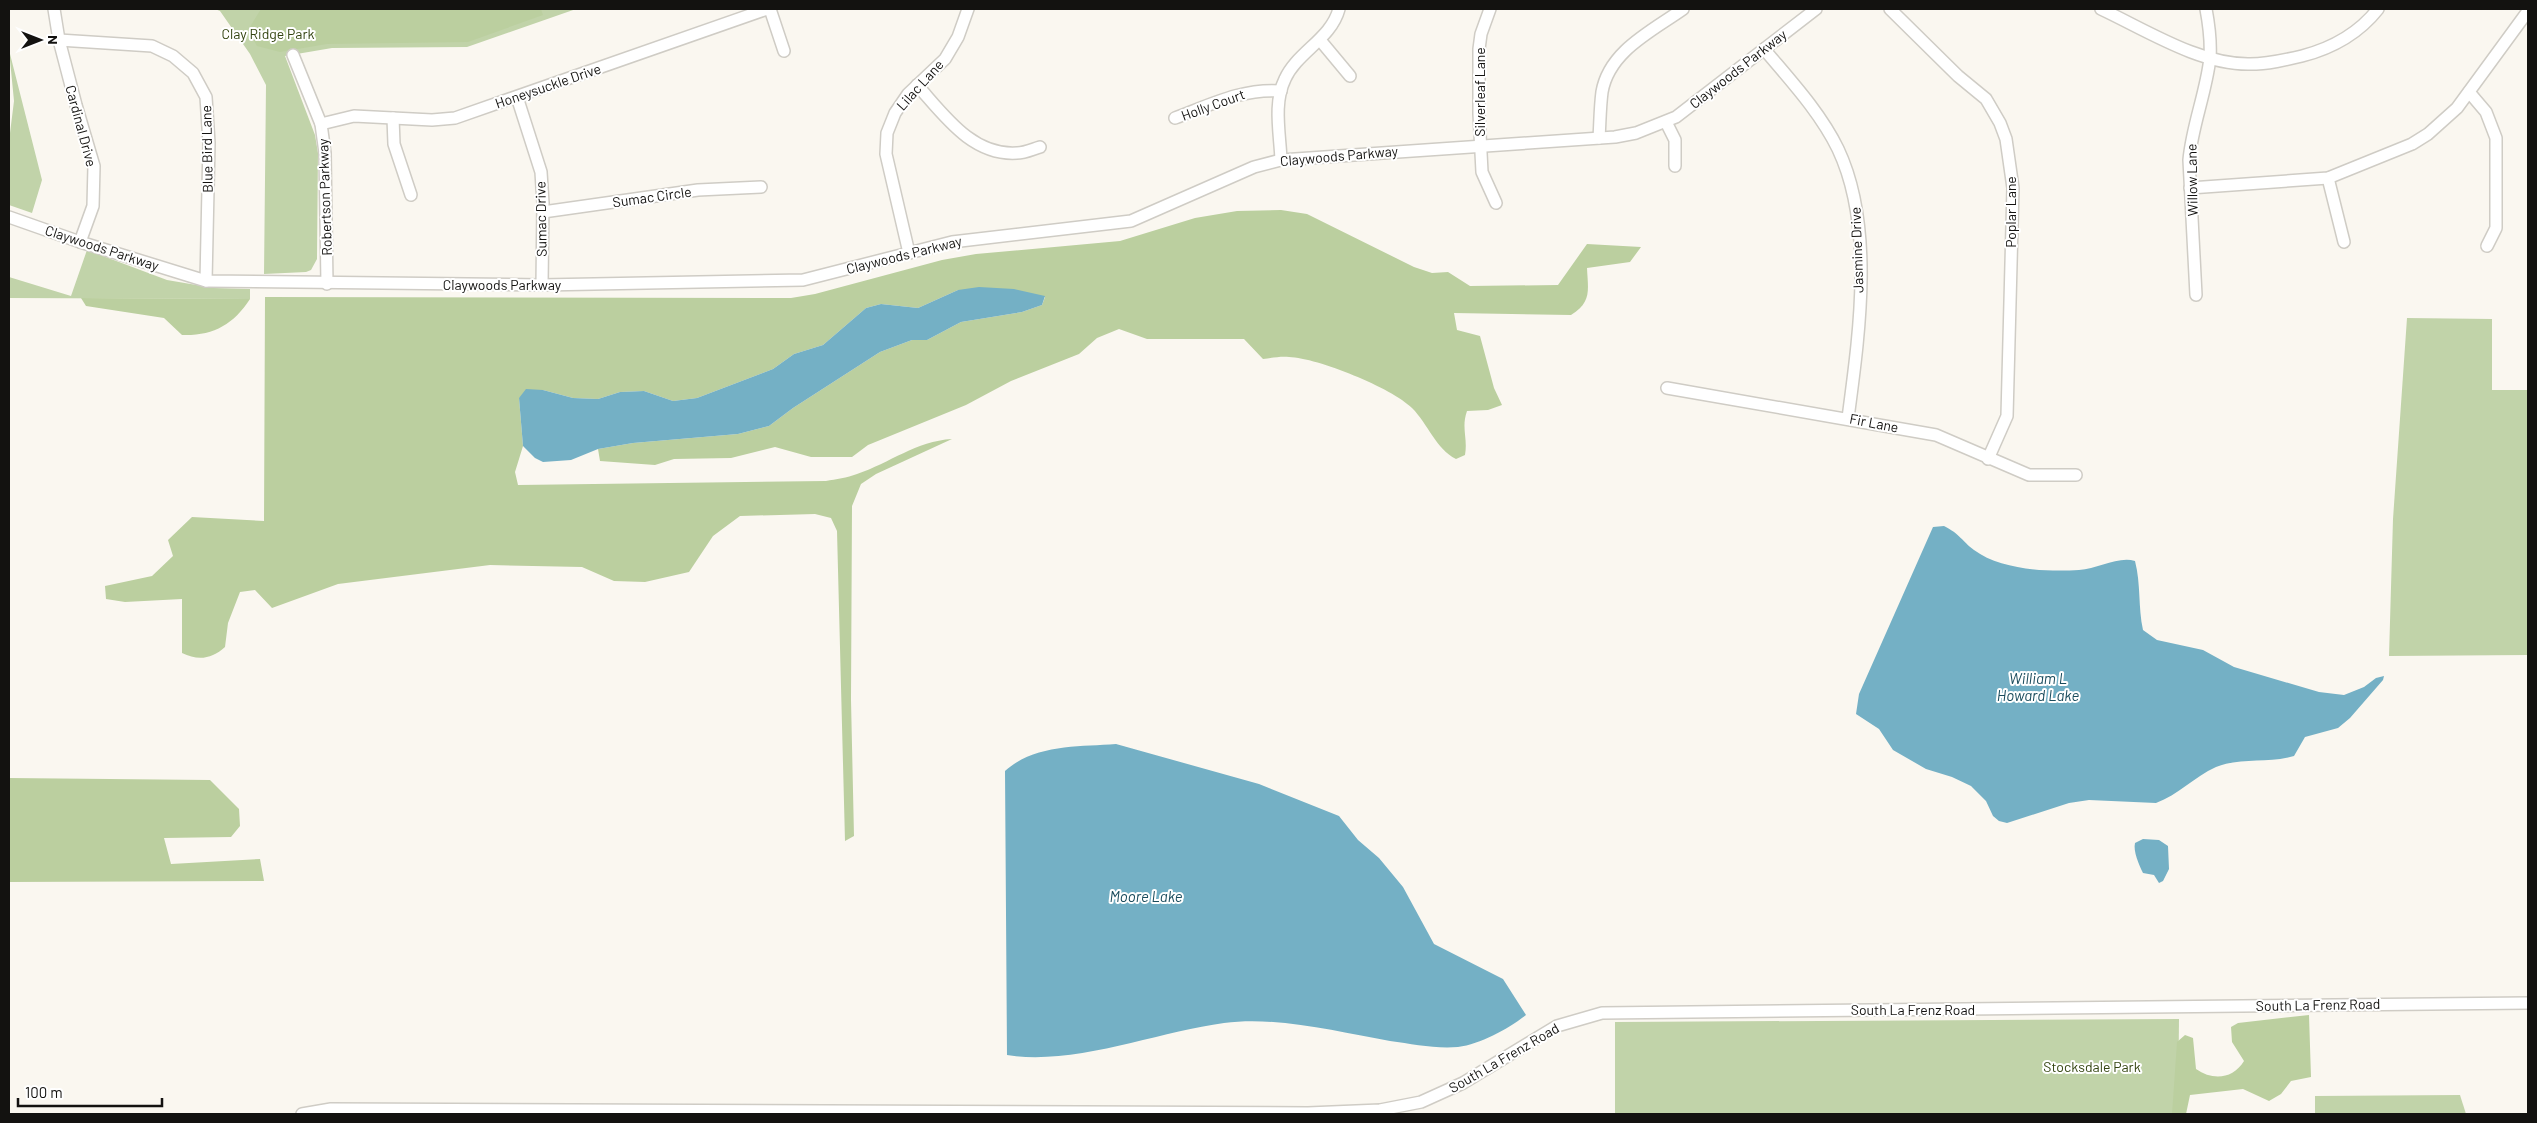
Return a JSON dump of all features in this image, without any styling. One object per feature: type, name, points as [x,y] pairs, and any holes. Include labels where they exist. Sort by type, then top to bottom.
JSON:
[{"type":"street","name":"Cardinal Drive","points":[[54,9],[59,40],[94,166],[93,206],[80,242]]},
{"type":"street","points":[[768,9],[784,51]]},
{"type":"street","name":"Honeysuckle Drive","points":[[321,124],[354,116],[455,118],[768,9]]},
{"type":"street","name":"Lilac Lane","points":[[909,253],[886,154],[887,133],[895,114],[918,85],[945,58],[958,37],[968,9]]},
{"type":"street","points":[[1281,160],[1278,102],[1285,78],[1293,67],[1320,40],[1339,9]]},
{"type":"street","name":"Silverleaf Lane","points":[[1490,9],[1481,34],[1479,49],[1480,148],[1482,172],[1496,203]]},
{"type":"street","points":[[1598,138],[1602,92],[1612,67],[1629,46],[1683,9]]},
{"type":"street","name":"Claywoods Parkway","points":[[9,217],[80,242],[206,281],[327,284],[542,285],[804,280],[952,242],[1131,221],[1254,167],[1281,160],[1417,149],[1480,148],[1636,133],[1676,117],[1816,9]]},
{"type":"street","name":"Poplar Lane","points":[[1890,9],[1958,76],[1986,99],[2000,123],[2006,138],[2012,188],[2007,416],[1988,459]]},
{"type":"street","points":[[2101,9],[2210,58],[2229,63],[2268,63],[2317,52],[2351,34],[2378,9]]},
{"type":"street","name":"Willow Lane","points":[[2196,295],[2190,188],[2190,142],[2210,58],[2210,30],[2206,9]]},
{"type":"street","points":[[2190,188],[2328,178],[2397,151],[2428,134],[2444,121],[2469,92],[2528,10]]},
{"type":"street","name":"Blue Bird Lane","points":[[59,40],[152,46],[173,56],[193,73],[206,97],[209,142],[206,281]]},
{"type":"street","points":[[1320,40],[1350,76]]},
{"type":"street","name":"Jasmine Drive","points":[[1764,49],[1808,104],[1837,148],[1854,196],[1860,238],[1859,340],[1848,418]]},
{"type":"street","name":"Robertson Parkway","points":[[293,55],[321,124],[325,153],[327,284]]},
{"type":"street","points":[[918,85],[970,140],[984,148],[1018,153],[1040,148]]},
{"type":"street","name":"Holly Court","points":[[1175,118],[1236,95],[1260,89],[1281,91]]},
{"type":"street","points":[[2469,92],[2486,112],[2496,138],[2496,228],[2486,246]]},
{"type":"street","name":"Sumac Drive","points":[[517,97],[540,172],[543,212],[542,285]]},
{"type":"street","points":[[393,118],[394,144],[411,195]]},
{"type":"street","points":[[1666,122],[1675,140],[1676,166]]},
{"type":"street","points":[[2328,178],[2344,242]]},
{"type":"street","name":"Sumac Circle","points":[[543,212],[698,190],[761,187]]},
{"type":"street","name":"Fir Lane","points":[[1667,388],[1848,418],[1936,435],[1988,459],[2029,474],[2076,475]]},
{"type":"street","name":"South La Frenz Road","points":[[302,1114],[331,1110],[1308,1113],[1400,1108],[1442,1094],[1556,1026],[1577,1018],[1602,1014],[2528,1003]]},
{"type":"green space","name":"Clay Ridge Park","points":[[215,9],[576,9],[467,47],[332,48],[285,56],[315,135],[318,153],[317,259],[311,270],[306,272],[264,274],[266,85],[250,54],[220,11]]},
{"type":"green space","points":[[261,9],[541,9],[543,15],[468,42],[327,44],[280,52],[257,46],[248,30]]},
{"type":"green space","points":[[9,50],[42,180],[32,213],[9,205],[9,141],[14,101]]},
{"type":"green space","points":[[1281,210],[1307,214],[1414,267],[1432,273],[1448,272],[1470,286],[1558,285],[1587,244],[1641,247],[1630,262],[1587,268],[1588,289],[1586,300],[1571,315],[1454,313],[1457,330],[1480,336],[1494,388],[1502,405],[1488,410],[1467,411],[1465,417],[1465,455],[1456,459],[1443,449],[1412,408],[1388,392],[1354,375],[1302,359],[1283,357],[1263,359],[1244,339],[1147,339],[1119,329],[1097,338],[1079,354],[1011,381],[966,405],[868,445],[852,457],[811,457],[775,447],[731,458],[674,459],[655,465],[600,461],[598,449],[633,443],[738,434],[769,426],[793,408],[880,352],[912,340],[927,340],[961,322],[1022,312],[1042,305],[1045,297],[958,290],[918,308],[881,304],[866,308],[823,345],[794,354],[773,369],[697,398],[673,401],[644,391],[620,392],[598,399],[573,398],[543,390],[519,398],[523,446],[515,472],[518,485],[826,481],[857,474],[927,444],[952,439],[876,474],[861,484],[852,506],[851,700],[854,836],[845,841],[837,531],[831,518],[815,514],[740,516],[713,536],[689,572],[645,582],[614,581],[582,567],[490,565],[338,584],[272,608],[255,590],[240,592],[228,623],[225,647],[205,658],[188,656],[182,653],[182,599],[125,602],[106,599],[105,586],[152,576],[173,556],[168,540],[192,517],[264,521],[265,297],[791,298],[815,294],[942,260],[976,254],[1120,241],[1195,218],[1237,211]]},
{"type":"green space","points":[[87,250],[167,280],[214,288],[250,289],[250,299],[9,298],[9,277],[71,296]]},
{"type":"green space","points":[[81,298],[250,299],[237,316],[221,327],[213,331],[182,335],[164,318],[86,306]]},
{"type":"green space","points":[[2407,318],[2492,319],[2492,390],[2528,390],[2528,655],[2389,656],[2393,519]]},
{"type":"green space","points":[[9,778],[210,780],[239,809],[240,826],[231,837],[164,838],[171,864],[260,859],[264,881],[9,882]]},
{"type":"green space","points":[[2309,1015],[2311,1077],[2291,1081],[2281,1094],[2269,1101],[2243,1089],[2190,1095],[2186,1114],[2172,1114],[2177,1042],[2185,1035],[2193,1038],[2196,1069],[2209,1075],[2222,1076],[2234,1072],[2244,1061],[2232,1042],[2231,1027],[2238,1023]]},
{"type":"green space","name":"Stocksdale Park","points":[[2179,1019],[2178,1114],[1615,1114],[1615,1022]]},
{"type":"green space","points":[[2460,1095],[2466,1114],[2315,1114],[2315,1096]]},
{"type":"water","points":[[979,287],[1014,289],[1045,296],[1042,305],[1022,312],[961,322],[927,340],[912,340],[880,352],[793,408],[769,426],[738,434],[633,443],[598,449],[571,460],[543,462],[535,458],[523,446],[519,398],[526,389],[543,390],[573,398],[598,399],[620,392],[644,391],[673,401],[697,398],[773,369],[794,354],[823,345],[866,308],[881,304],[918,308],[958,290]]},
{"type":"water","name":"William L Howard Lake","points":[[1944,526],[1985,557],[2011,566],[2053,571],[2079,570],[2115,561],[2135,561],[2143,630],[2157,640],[2203,650],[2234,667],[2319,692],[2344,695],[2364,687],[2376,678],[2384,676],[2383,680],[2350,718],[2338,728],[2305,737],[2294,756],[2274,760],[2235,762],[2216,767],[2164,800],[2156,803],[2089,800],[2069,803],[2007,823],[1999,821],[1993,816],[1986,801],[1971,786],[1952,777],[1926,769],[1893,750],[1879,729],[1856,714],[1859,694],[1933,527]]},
{"type":"water","name":"Moore Lake","points":[[1116,744],[1259,784],[1339,816],[1358,840],[1379,858],[1403,887],[1434,944],[1503,979],[1526,1015],[1494,1035],[1476,1043],[1458,1047],[1416,1045],[1287,1023],[1245,1021],[1198,1027],[1116,1046],[1060,1056],[1033,1057],[1007,1055],[1005,771],[1017,762],[1043,751]]},
{"type":"water","points":[[2143,839],[2159,840],[2168,846],[2169,869],[2163,881],[2159,883],[2154,875],[2143,873],[2138,862],[2135,843]]}]
